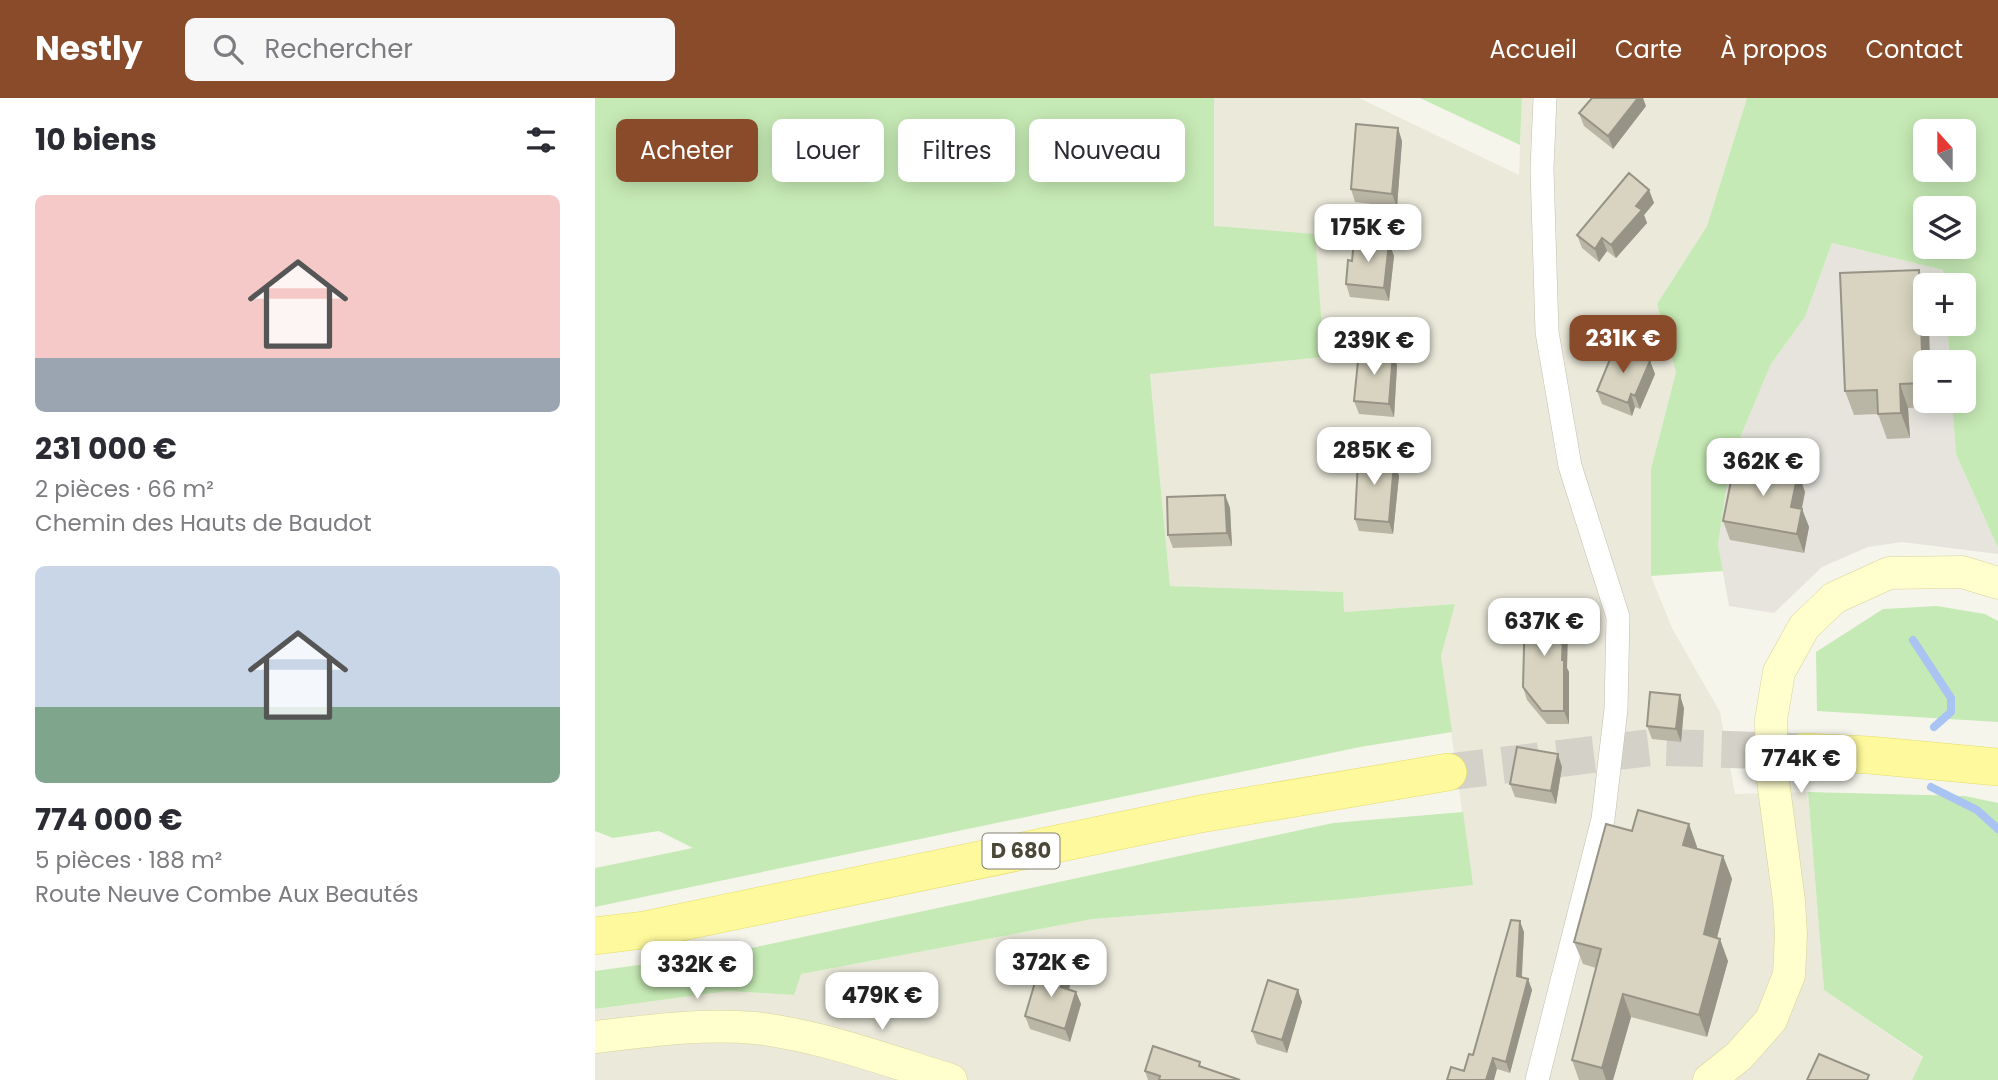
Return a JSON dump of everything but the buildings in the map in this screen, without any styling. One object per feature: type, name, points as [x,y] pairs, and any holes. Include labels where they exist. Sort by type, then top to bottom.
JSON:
[{"type":"main road","points":[[1709,1080],[1739,1056],[1771,1020],[1789,975],[1789,901],[1772,773],[1771,720],[1779,672],[1804,627],[1834,598],[1889,573],[1962,572],[1998,583]]},
{"type":"main road","points":[[1804,752],[1998,767]]},
{"type":"main road","name":"D 680","points":[[595,936],[644,930],[1200,814],[1448,772]]},
{"type":"main road","points":[[595,1037],[685,1027],[754,1028],[798,1036],[951,1080]]},
{"type":"street","points":[[1537,1080],[1603,819],[1616,709],[1618,617],[1570,466],[1547,332],[1542,169],[1545,98]]},
{"type":"shaded area","points":[[1214,98],[1359,98],[1519,175],[1522,98],[1747,98],[1707,226],[1657,304],[1676,372],[1651,469],[1651,576],[1672,628],[1720,712],[1735,794],[1808,792],[1824,990],[1923,1058],[1912,1080],[595,1080],[595,1009],[728,991],[793,995],[801,974],[1093,919],[1347,899],[1472,885],[1441,656],[1454,604],[1344,612],[1342,592],[1170,586],[1150,373],[1324,357],[1214,227]]},
{"type":"shaded area","points":[[1832,243],[1943,270],[1943,273],[1913,273],[1913,336],[1948,336],[1949,350],[1913,350],[1913,413],[1953,413],[1956,454],[1998,548],[1998,554],[1902,542],[1868,547],[1822,567],[1774,613],[1729,606],[1718,545],[1730,462],[1771,364],[1805,317]]},
{"type":"green space","points":[[595,98],[1214,98],[1214,226],[1315,234],[1324,357],[1150,374],[1170,586],[1343,592],[1344,612],[1455,604],[1441,656],[1452,732],[1360,747],[595,907],[595,868],[693,848],[659,831],[613,838],[595,831]]},
{"type":"green space","points":[[1420,98],[1522,98],[1520,145]]},
{"type":"green space","points":[[1747,98],[1998,98],[1998,548],[1956,454],[1953,413],[1976,413],[1976,350],[1949,350],[1948,336],[1976,336],[1976,273],[1943,273],[1943,270],[1832,243],[1805,317],[1771,364],[1730,462],[1718,545],[1723,571],[1651,576],[1651,469],[1676,372],[1657,304],[1707,226]]},
{"type":"green space","points":[[1937,606],[1985,614],[1998,621],[1998,722],[1817,711],[1816,652],[1883,609]]},
{"type":"green space","points":[[1808,792],[1965,796],[1998,803],[1998,1080],[1912,1080],[1923,1057],[1824,990]]},
{"type":"green space","points":[[1463,812],[1473,885],[1347,899],[1093,919],[801,974],[794,995],[728,991],[595,1009],[595,971],[733,952],[1333,823]]},
{"type":"waterway","points":[[1913,640],[1951,698],[1951,712],[1934,727]]},
{"type":"waterway","points":[[1931,787],[1977,810],[1998,829]]},
{"type":"tunnel","points":[[1448,772],[1655,747],[1804,752]]}]
